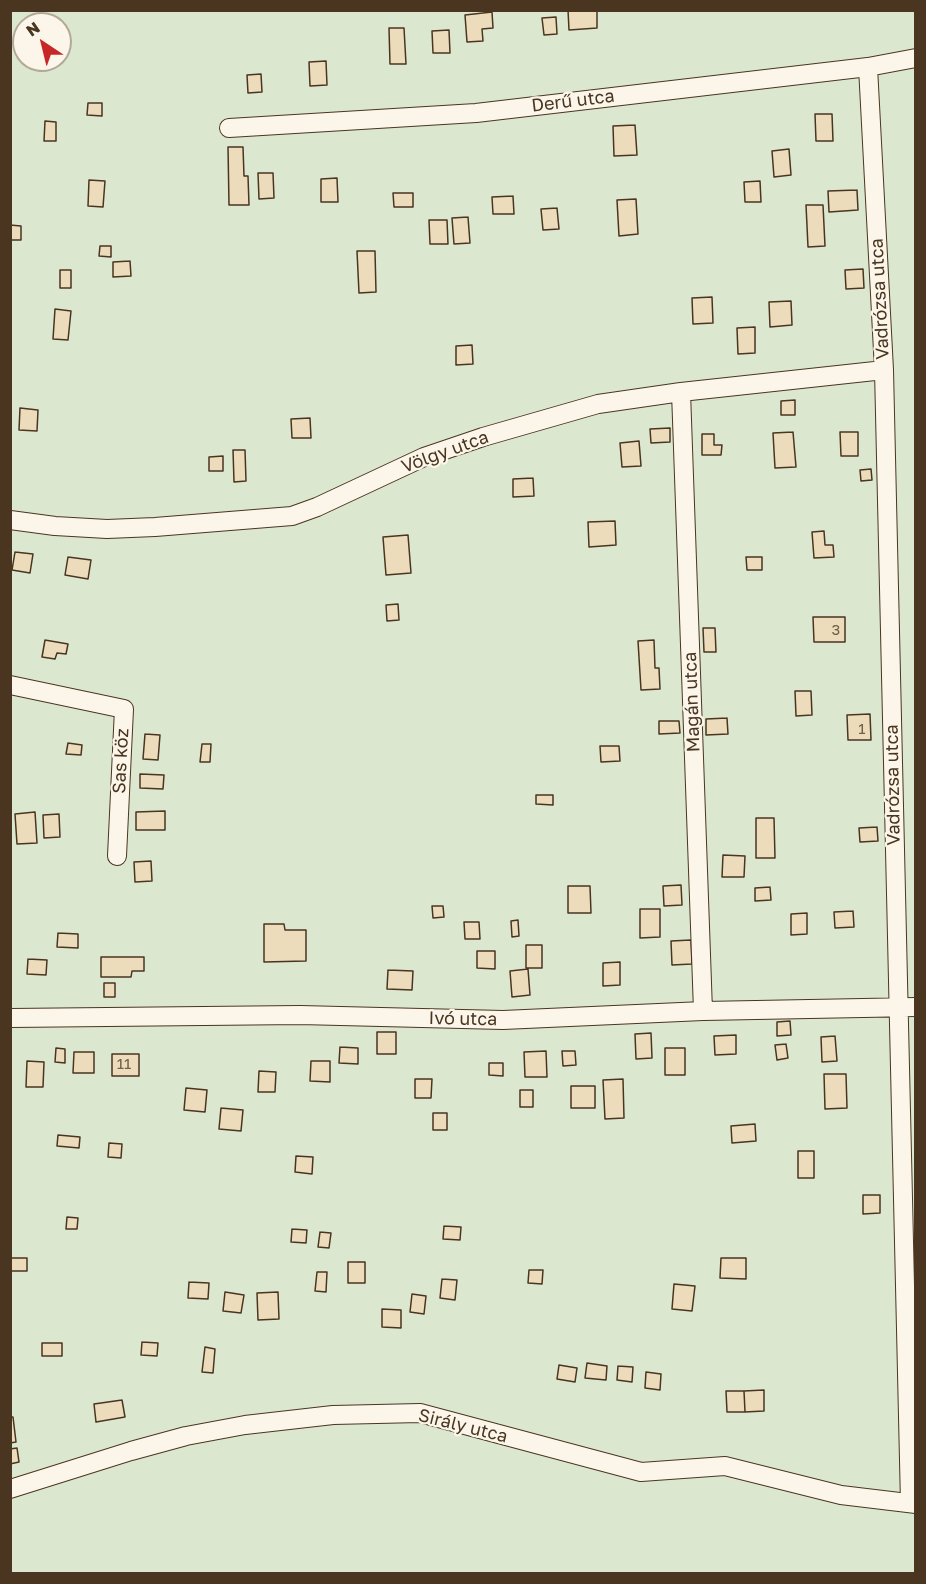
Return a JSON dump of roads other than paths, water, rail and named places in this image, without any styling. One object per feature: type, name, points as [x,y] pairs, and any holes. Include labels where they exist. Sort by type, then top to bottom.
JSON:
[{"type":"street","name":"Derű utca","points":[[229,128],[476,113],[868,67],[915,58]]},
{"type":"street","name":"Vadrózsa utca","points":[[868,67],[884,370],[907,1007],[913,1503]]},
{"type":"street","name":"Völgy utca","points":[[10,520],[55,526],[107,529],[292,516],[317,507],[424,457],[483,437],[598,404],[681,392],[884,370]]},
{"type":"street","name":"Magán utca","points":[[681,392],[704,1011]]},
{"type":"street","name":"Sas köz","points":[[10,685],[124,709],[117,856]]},
{"type":"street","name":"Ivó utca","points":[[10,1018],[300,1015],[503,1020],[704,1011],[907,1007]]},
{"type":"street","name":"Sirály utca","points":[[10,1489],[186,1436],[245,1425],[333,1415],[420,1413],[640,1472],[725,1466],[841,1495],[913,1503]]}]
